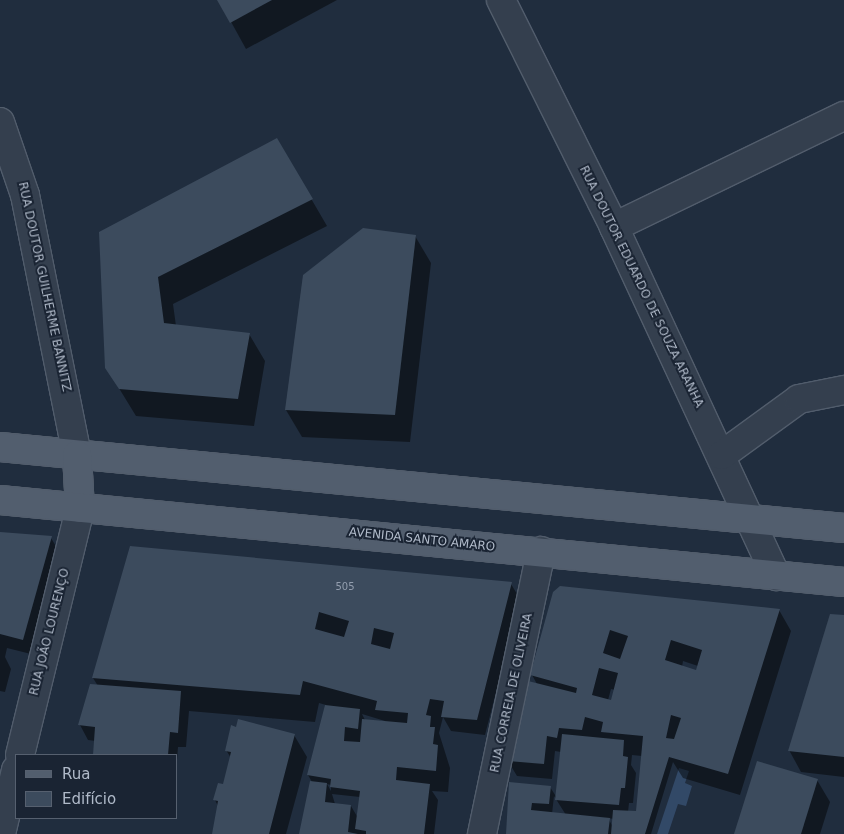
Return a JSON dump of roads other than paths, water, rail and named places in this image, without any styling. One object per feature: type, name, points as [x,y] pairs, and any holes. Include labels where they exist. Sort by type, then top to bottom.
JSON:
[{"type":"main road","points":[[0,447],[844,528]]},
{"type":"main road","points":[[78,455],[80,508]]},
{"type":"main road","name":"AVENIDA SANTO AMARO","points":[[0,500],[541,551],[844,582]]},
{"type":"street","name":"RUA DOUTOR EDUARDO DE SOUZA ARANHA","points":[[501,0],[614,227],[752,519],[776,576]]},
{"type":"street","points":[[614,227],[844,116]]},
{"type":"street","name":"RUA DOUTOR GUILHERME BANNITZ","points":[[0,122],[28,204],[78,455]]},
{"type":"street","points":[[722,455],[799,399],[844,390]]},
{"type":"street","name":"RUA JOÃO LOURENÇO","points":[[20,754],[80,508]]},
{"type":"street","name":"RUA CORREIA DE OLIVEIRA","points":[[482,834],[541,551]]},
{"type":"street","points":[[1,834],[15,774]]},
{"type":"water","points":[[679,768],[689,771],[685,783],[692,786],[686,806],[678,804],[668,834],[657,834]]}]
